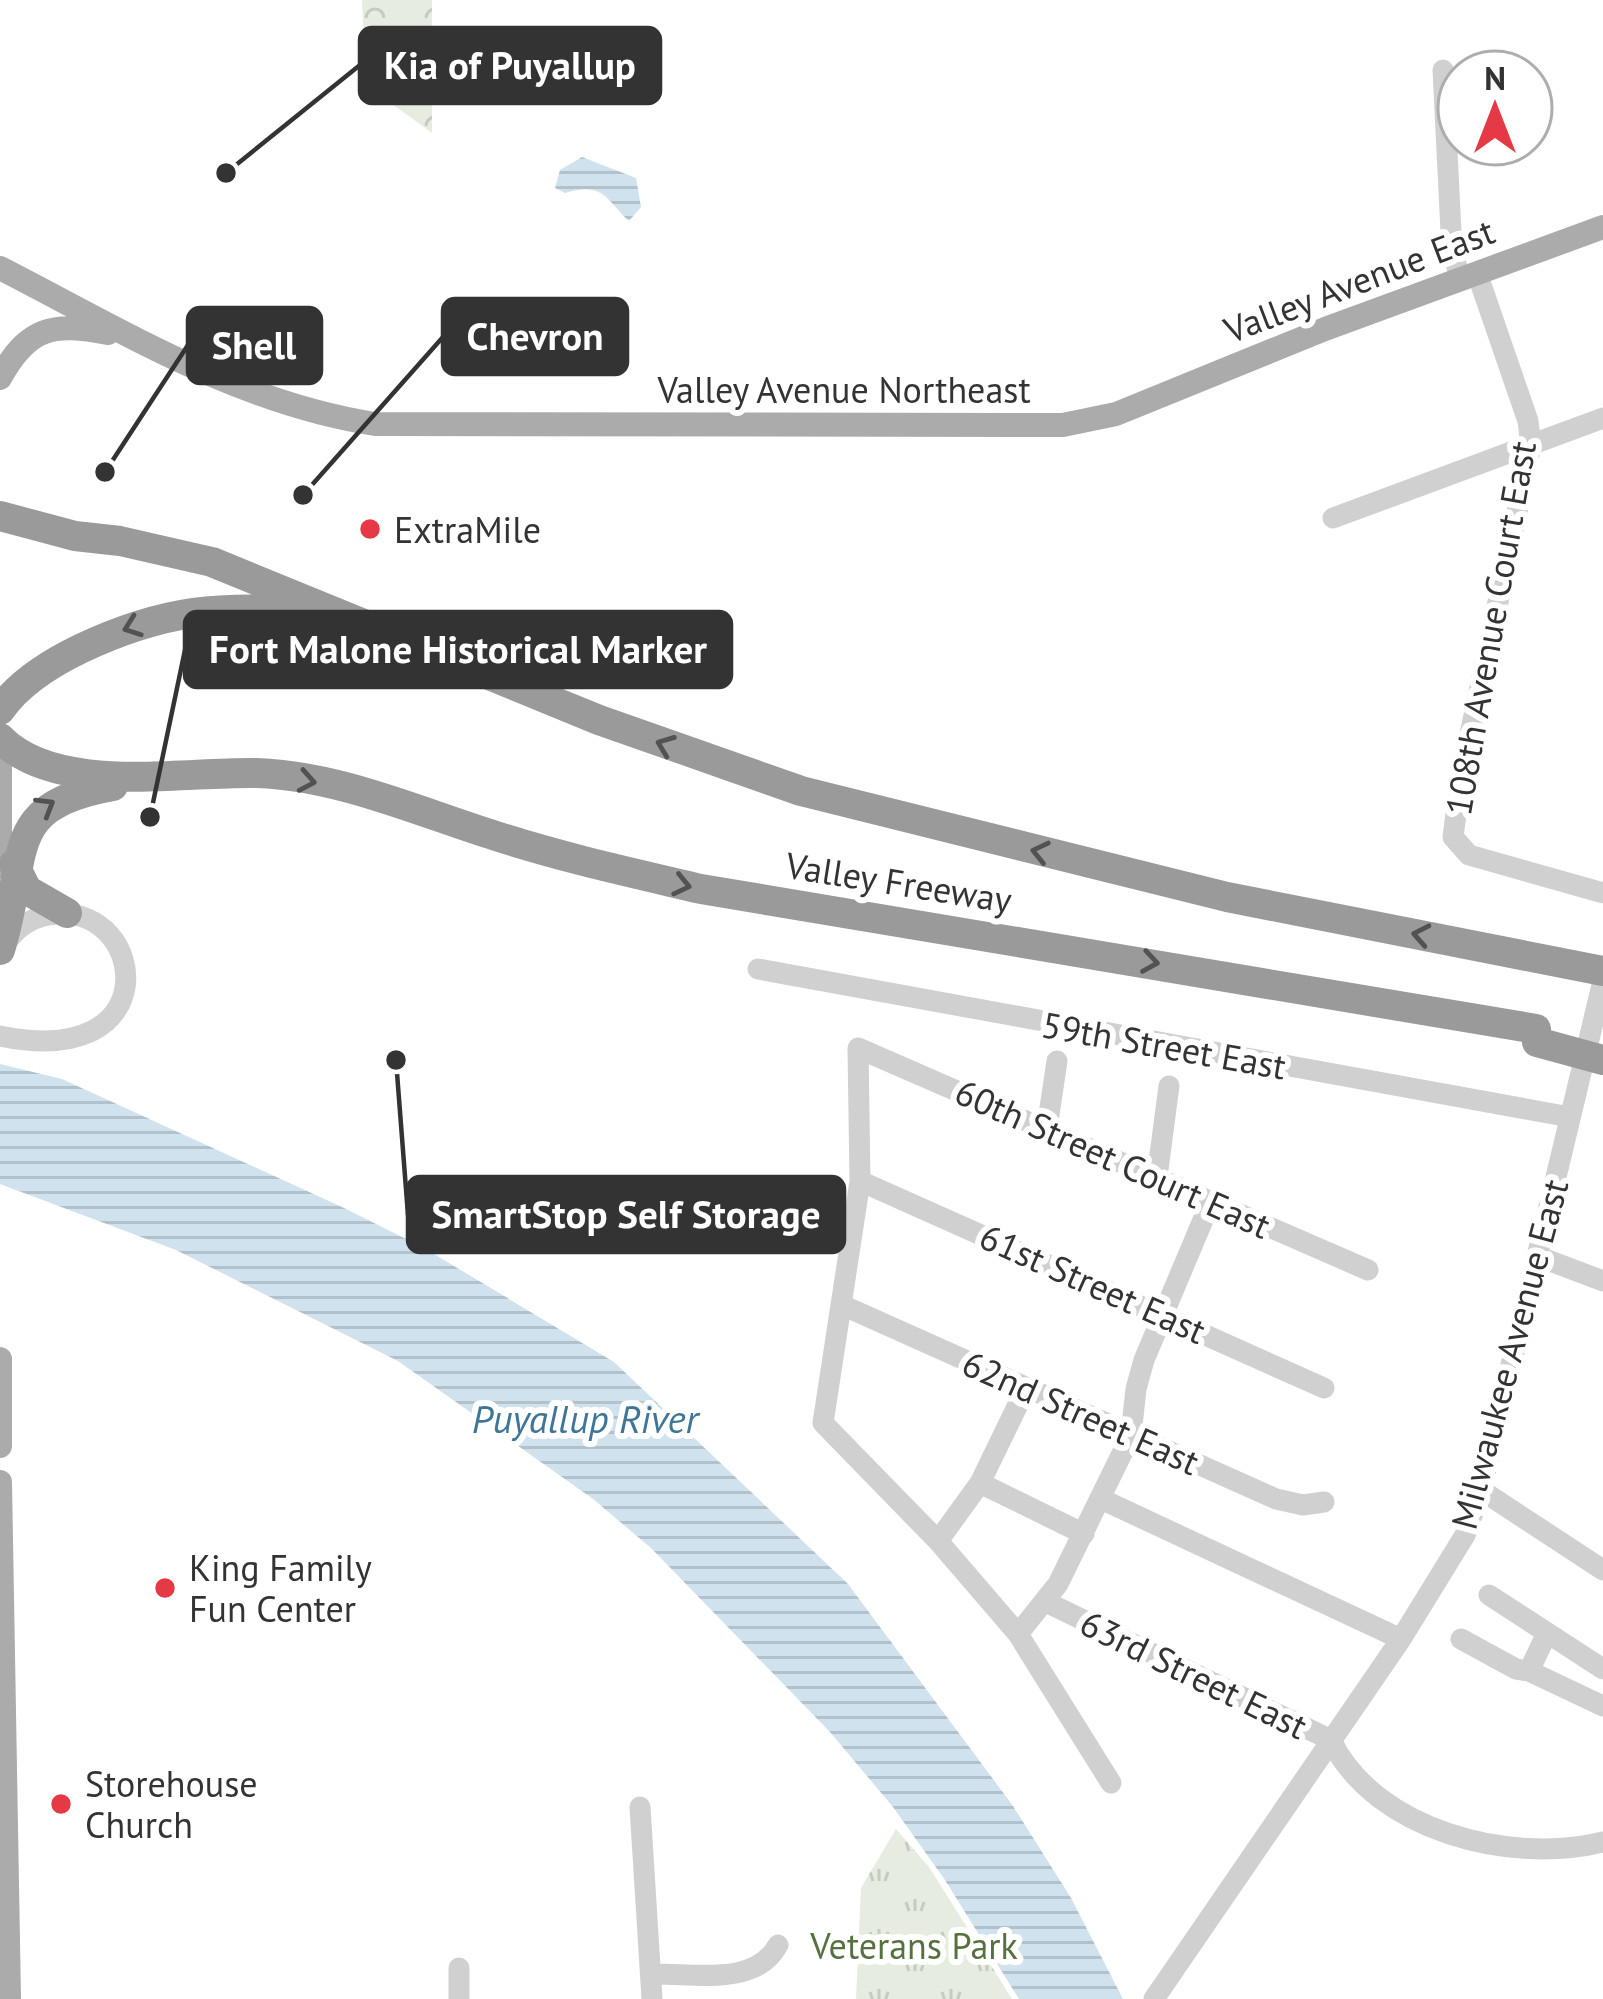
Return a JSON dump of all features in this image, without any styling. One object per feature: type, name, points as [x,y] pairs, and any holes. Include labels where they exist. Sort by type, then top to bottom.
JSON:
[{"type":"highway","points":[[0,516],[212,562],[276,586],[331,614]]},
{"type":"highway","points":[[0,710],[54,662],[124,629],[169,615],[246,607],[331,614]]},
{"type":"highway","name":"Valley Freeway","points":[[331,614],[599,720],[801,790],[1227,897],[1603,970]]},
{"type":"highway","points":[[0,738],[12,750],[44,766],[125,776],[190,775]]},
{"type":"highway","name":"Valley Freeway","points":[[190,775],[261,773],[348,789],[500,838],[701,889],[1403,1006],[1537,1036],[1603,1043]]},
{"type":"highway","points":[[0,951],[10,916],[7,866],[24,821],[51,800],[70,793],[190,775]]},
{"type":"highway","points":[[7,866],[32,896],[67,914]]},
{"type":"highway","points":[[1537,1036],[1603,1060]]},
{"type":"main road","name":"Valley Avenue East","points":[[1142,404],[1295,340],[1603,227]]},
{"type":"main road","name":"Valley Avenue Northeast","points":[[0,268],[244,391],[287,406],[375,424],[1063,425],[1090,422],[1142,404]]},
{"type":"main road","points":[[0,378],[23,344],[52,328],[70,326],[134,338]]},
{"type":"main road","points":[[0,759],[7,866]]},
{"type":"main road","points":[[0,1359],[0,1446]]},
{"type":"main road","points":[[0,1482],[9,1999]]},
{"type":"street","name":"108th Avenue Court East","points":[[1448,168],[1452,252],[1469,276],[1528,421],[1532,445],[1453,815],[1453,837],[1469,855],[1603,893]]},
{"type":"street","points":[[1333,518],[1603,418]]},
{"type":"street","points":[[0,951],[29,922],[40,916],[67,914],[96,923],[111,937],[121,954],[125,984],[116,1012],[102,1028],[75,1040],[0,1036]]},
{"type":"street","name":"59th Street East","points":[[758,969],[1570,1118]]},
{"type":"street","name":"Milwaukee Avenue East","points":[[1166,1995],[1453,1559],[1481,1490],[1603,981]]},
{"type":"street","name":"60th Street Court East","points":[[860,1181],[858,1048],[1368,1270]]},
{"type":"street","points":[[1047,1128],[1057,1060]]},
{"type":"street","points":[[1157,1177],[1168,1086]]},
{"type":"street","points":[[860,1181],[823,1423],[938,1540],[1018,1634],[1111,1783]]},
{"type":"street","name":"61st Street East","points":[[860,1181],[1324,1388]]},
{"type":"street","points":[[1018,1634],[1046,1602],[1131,1435],[1136,1389],[1211,1201]]},
{"type":"street","points":[[1538,1256],[1603,1281]]},
{"type":"street","name":"62nd Street East","points":[[842,1305],[1276,1499],[1304,1505],[1324,1502]]},
{"type":"street","points":[[938,1540],[980,1483],[1026,1388]]},
{"type":"street","points":[[980,1483],[1084,1534]]},
{"type":"street","points":[[1481,1490],[1603,1570]]},
{"type":"street","points":[[1101,1498],[1401,1639]]},
{"type":"street","points":[[1489,1595],[1603,1669]]},
{"type":"street","name":"63rd Street East","points":[[1046,1602],[1331,1740],[1345,1766],[1393,1804],[1462,1840],[1520,1850],[1603,1842]]},
{"type":"street","points":[[1529,1671],[1547,1633]]},
{"type":"street","points":[[1461,1639],[1516,1669],[1603,1706]]},
{"type":"street","points":[[640,1808],[652,1999]]},
{"type":"street","points":[[652,1974],[745,1972],[762,1966],[778,1945]]},
{"type":"street","points":[[459,1968],[459,1999]]},
{"type":"green space","points":[[362,0],[432,0],[432,133],[366,85]]},
{"type":"green space","name":"Veterans Park","points":[[896,1829],[929,1867],[1012,1999],[856,1999],[861,1888]]},
{"type":"water","points":[[582,157],[636,178],[641,207],[629,221],[596,191],[565,193],[555,188],[560,170]]},
{"type":"water","name":"Puyallup River","points":[[0,1064],[62,1079],[342,1207],[424,1248],[614,1362],[848,1584],[1013,1806],[1071,1898],[1123,1999],[1019,1999],[945,1880],[893,1807],[830,1732],[651,1548],[593,1499],[398,1361],[176,1250],[0,1184]]},
{"type":"place","name":"Kia of Puyallup","points":[[226,173]]},
{"type":"place","name":"Shell","points":[[105,472]]},
{"type":"place","name":"Chevron","points":[[303,495]]},
{"type":"place","name":"ExtraMile","points":[[370,529]]},
{"type":"place","name":"Fort Malone Historical Marker","points":[[150,817]]},
{"type":"place","name":"SmartStop Self Storage","points":[[396,1060]]},
{"type":"place","name":"King Family Fun Center","points":[[165,1588]]},
{"type":"place","name":"Storehouse Church","points":[[61,1804]]}]
